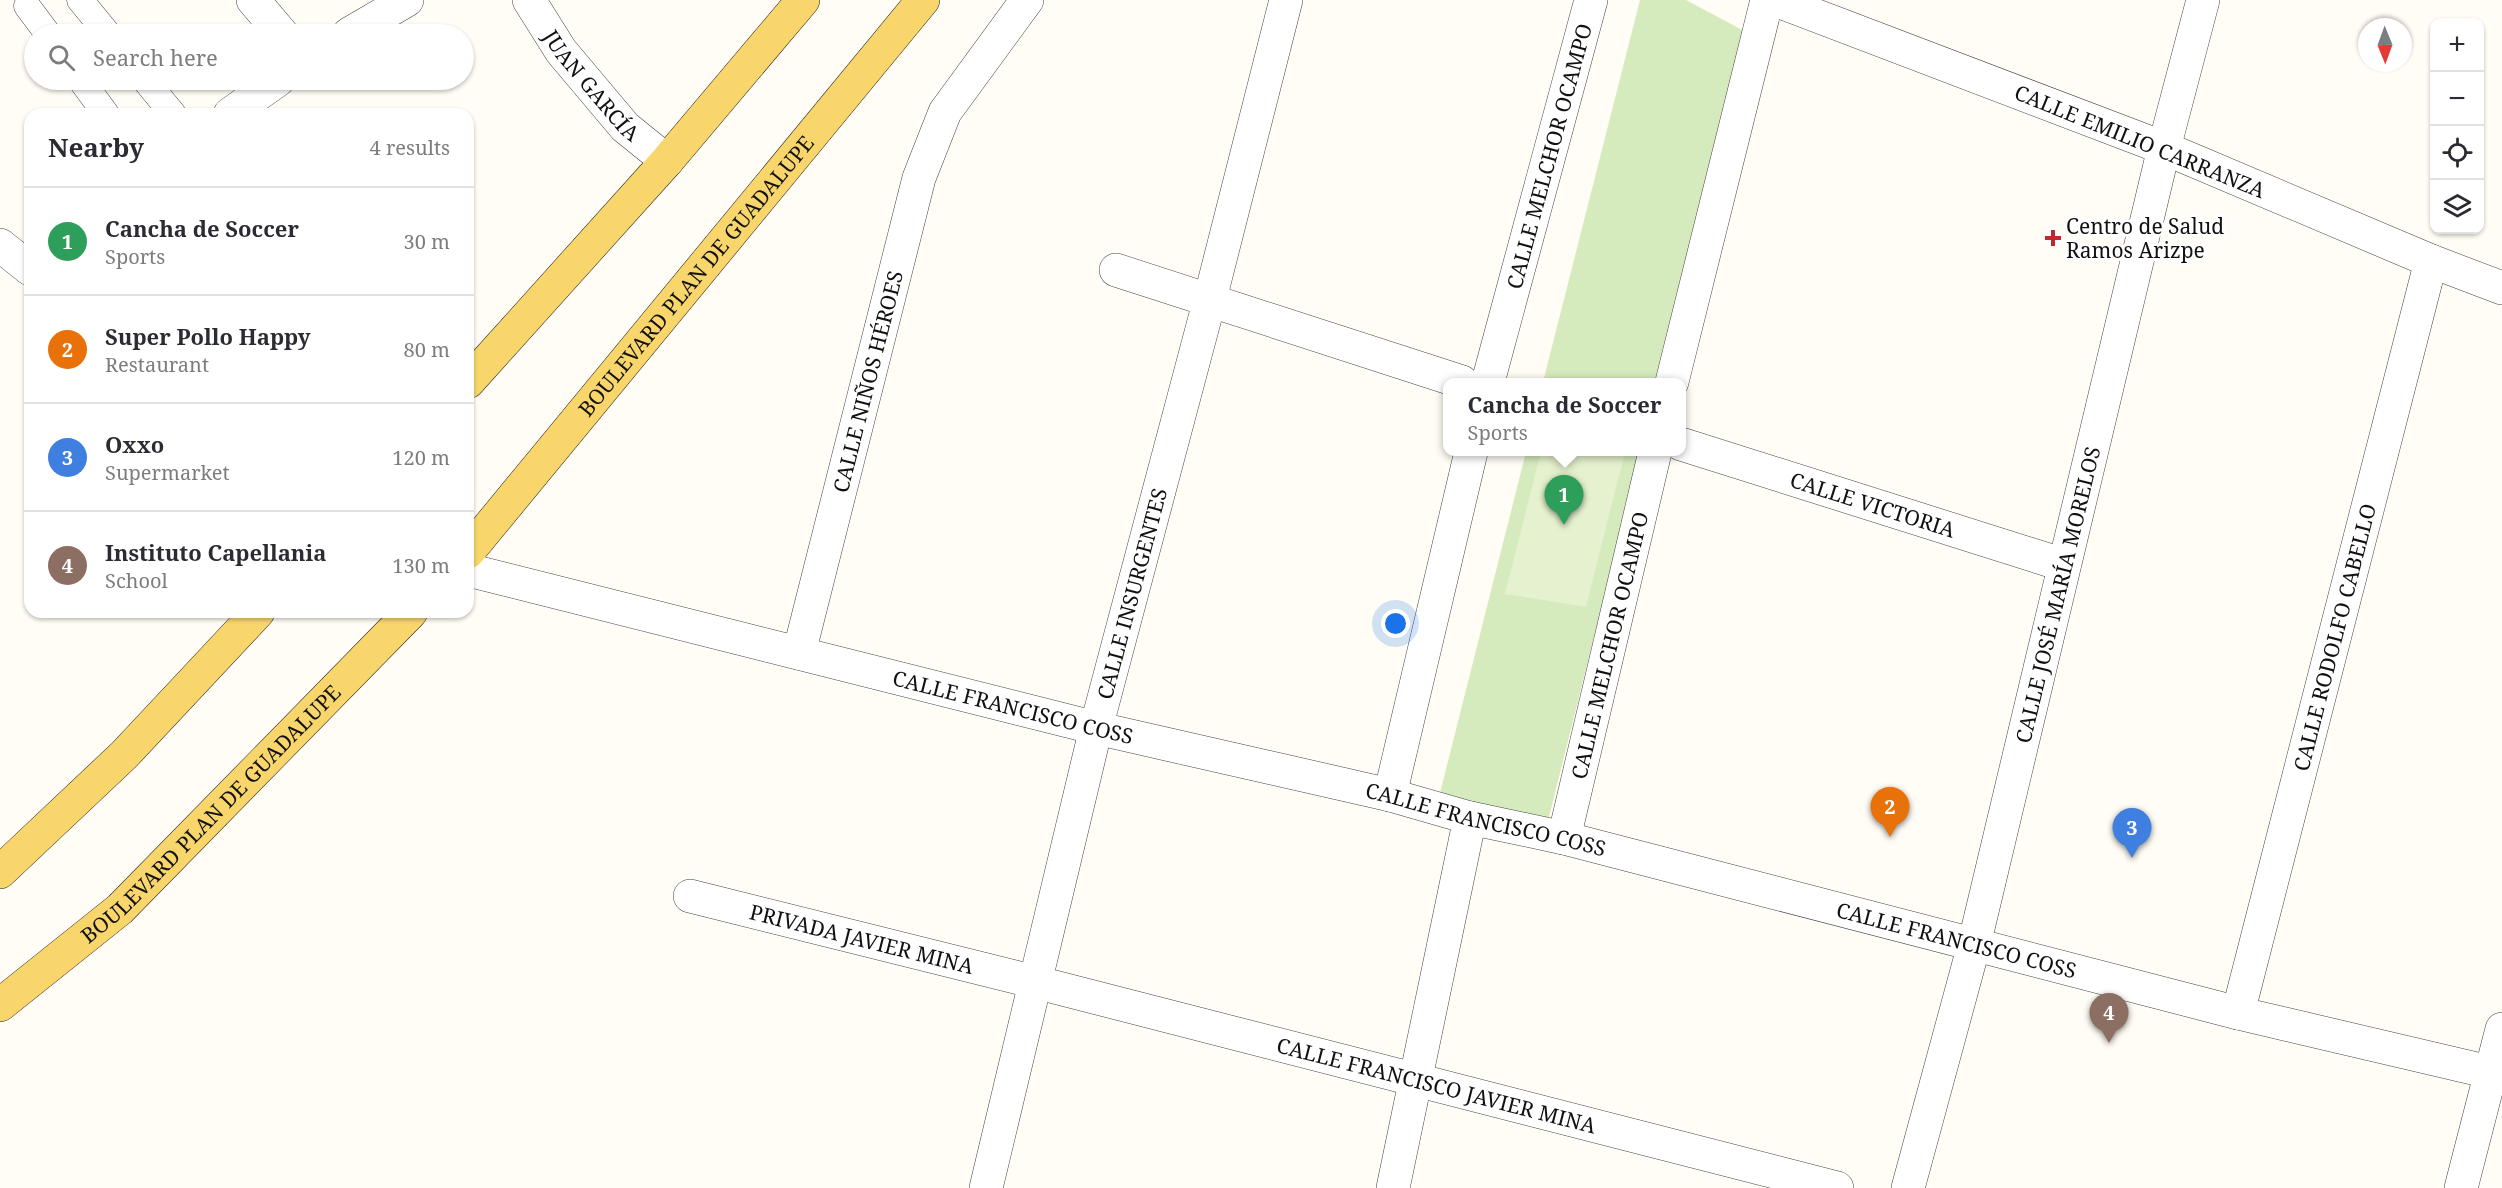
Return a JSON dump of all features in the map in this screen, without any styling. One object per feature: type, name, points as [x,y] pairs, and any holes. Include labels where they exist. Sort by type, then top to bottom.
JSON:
[{"type":"main road","points":[[474,375],[667,161],[802,0]]},
{"type":"main road","name":"BOULEVARD PLAN DE GUADALUPE","points":[[474,545],[923,0]]},
{"type":"main road","points":[[0,872],[124,756],[252,618]]},
{"type":"main road","name":"BOULEVARD PLAN DE GUADALUPE","points":[[0,1005],[120,909],[405,618]]},
{"type":"street","points":[[80,0],[100,24]]},
{"type":"street","points":[[253,0],[273,24]]},
{"type":"street","points":[[365,24],[407,0]]},
{"type":"street","name":"JUAN GARCÍA","points":[[529,0],[561,51],[625,127],[667,161]]},
{"type":"street","name":"CALLE NIÑOS HÉROES","points":[[799,654],[919,178],[945,112],[1027,0]]},
{"type":"street","name":"CALLE INSURGENTES","points":[[986,1188],[1096,728],[1210,299],[1286,0]]},
{"type":"street","name":"CALLE MELCHOR OCAMPO","points":[[1489,378],[1591,0]]},
{"type":"street","points":[[1673,378],[1767,0]]},
{"type":"street","name":"CALLE EMILIO CARRANZA","points":[[1775,0],[2164,148],[2432,261],[2502,288]]},
{"type":"street","name":"CALLE JOSÉ MARÍA MORELOS","points":[[1908,1188],[1974,945],[2164,148],[2203,0]]},
{"type":"street","points":[[27,6],[40,24]]},
{"type":"street","points":[[88,90],[102,108]]},
{"type":"street","points":[[153,90],[167,108]]},
{"type":"street","points":[[238,108],[264,90]]},
{"type":"street","name":"CALLE RODOLFO CABELLO","points":[[2238,1013],[2432,261]]},
{"type":"street","points":[[1116,270],[1450,378]]},
{"type":"street","name":"CALLE VICTORIA","points":[[1686,446],[2064,565]]},
{"type":"street","points":[[1390,795],[1470,456]]},
{"type":"street","name":"CALLE MELCHOR OCAMPO","points":[[1564,838],[1654,456]]},
{"type":"street","name":"CALLE FRANCISCO COSS","points":[[474,572],[1096,728],[1390,795],[1470,818],[1564,838],[2238,1013],[2496,1074]]},
{"type":"street","points":[[1393,1188],[1470,818]]},
{"type":"street","name":"PRIVADA JAVIER MINA","points":[[690,896],[1035,982]]},
{"type":"street","name":"CALLE FRANCISCO JAVIER MINA","points":[[1035,982],[1837,1188]]},
{"type":"street","points":[[2461,1188],[2496,1074],[2502,1029]]},
{"type":"green space","points":[[1640,0],[1686,0],[1746,32],[1659,378],[1544,378]]},
{"type":"green space","points":[[1525,456],[1639,456],[1548,821],[1439,797]]},
{"type":"green space","points":[[1540,456],[1624,456],[1586,607],[1505,594]]},
{"type":"place","name":"Centro de Salud Ramos Arizpe","points":[[2053,238]]},
{"type":"place","name":"Cancha de Soccer","points":[[1564,525]]},
{"type":"place","name":"Super Pollo Happy","points":[[1890,837]]},
{"type":"place","name":"Oxxo","points":[[2132,858]]},
{"type":"place","name":"Instituto Capellania","points":[[2109,1043]]}]
